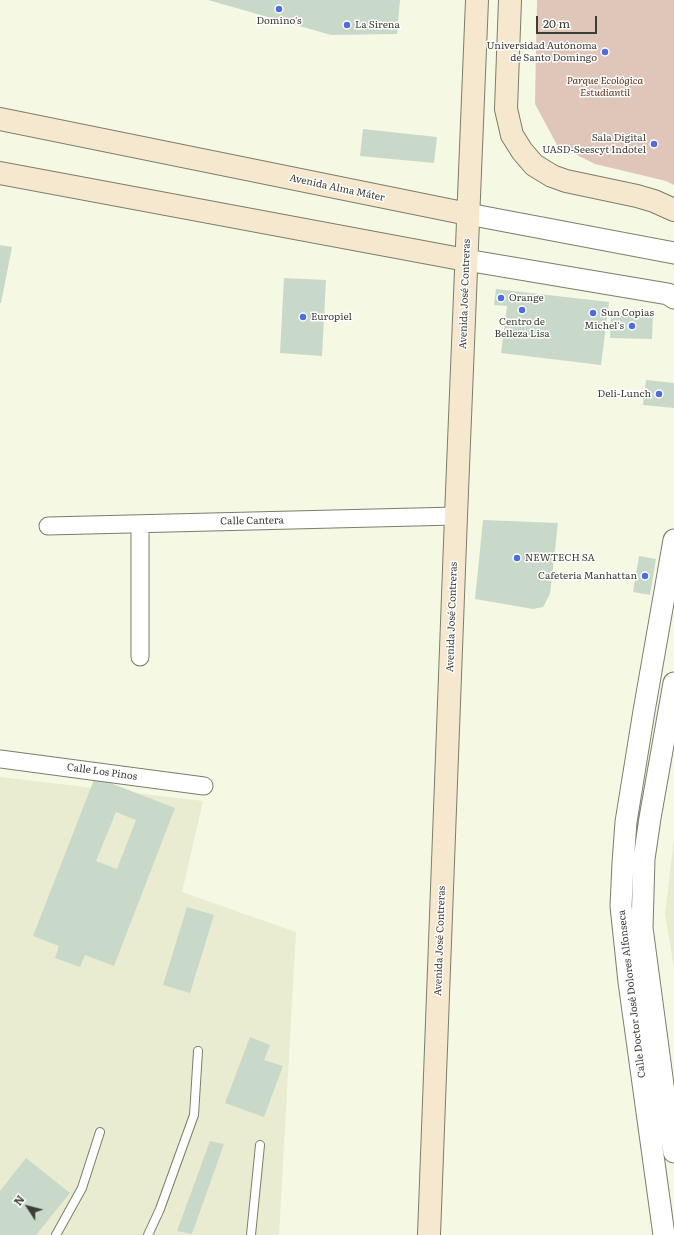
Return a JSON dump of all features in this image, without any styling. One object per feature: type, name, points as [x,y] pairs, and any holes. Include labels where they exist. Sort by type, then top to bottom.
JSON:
[{"type":"main road","name":"Avenida José Contreras","points":[[429,1235],[477,0]]},
{"type":"main road","points":[[510,0],[506,108],[512,135],[522,151],[534,165],[552,176],[566,181],[637,196],[654,201],[674,210]]},
{"type":"main road","name":"Avenida Alma Máter","points":[[0,119],[468,214]]},
{"type":"main road","points":[[0,173],[466,260]]},
{"type":"street","name":"Avenida Alma Máter","points":[[468,214],[674,253]]},
{"type":"street","points":[[466,260],[671,296]]},
{"type":"street","name":"Calle Cantera","points":[[48,526],[456,516]]},
{"type":"street","points":[[140,524],[140,657]]},
{"type":"street","name":"Calle Doctor José Dolores Alfonseca","points":[[664,1235],[629,982],[621,906],[626,822],[674,540]]},
{"type":"street","name":"Calle Doctor José Dolores Alfonseca","points":[[674,683],[644,859],[642,928],[662,1078],[674,1152]]},
{"type":"street","name":"Calle Los Pinos","points":[[0,759],[204,786]]},
{"type":"lane","points":[[148,1235],[160,1210],[194,1114],[198,1051]]},
{"type":"lane","points":[[56,1235],[82,1188],[100,1132]]},
{"type":"lane","points":[[251,1235],[260,1145]]},
{"type":"shaded area","points":[[0,777],[203,801],[182,892],[296,932],[279,1235],[0,1235]]},
{"type":"shaded area","points":[[674,838],[674,968],[665,914]]},
{"type":"green space","name":"Parque Ecológica Estudiantíl","points":[[537,0],[674,0],[674,185],[666,181],[595,164],[557,145],[535,104]]},
{"type":"building","name":"La Sirena","points":[[208,0],[400,0],[397,34],[331,35]]},
{"type":"building","points":[[363,129],[437,137],[434,163],[360,156]]},
{"type":"building","points":[[0,245],[12,247],[1,303],[0,303]]},
{"type":"building","name":"Europiel","points":[[284,278],[326,280],[322,356],[280,353]]},
{"type":"building","points":[[496,289],[609,302],[601,365],[501,353],[507,306],[494,305]]},
{"type":"building","name":"Michel's","points":[[611,312],[653,314],[652,339],[610,338]]},
{"type":"building","name":"Deli-Lunch","points":[[646,380],[674,383],[674,408],[643,405]]},
{"type":"building","name":"NEWTECH SA","points":[[483,520],[558,523],[550,594],[543,607],[533,609],[475,599]]},
{"type":"building","name":"Cafeteria Manhattan","points":[[639,556],[656,559],[650,595],[633,592]]},
{"type":"building","points":[[95,777],[175,808],[114,966],[85,955],[80,967],[55,958],[59,946],[33,936]],"holes":[[[116,812],[136,820],[117,869],[96,861]]]},
{"type":"building","points":[[187,907],[214,915],[190,993],[163,985]]},
{"type":"building","points":[[250,1037],[270,1045],[264,1060],[283,1066],[264,1117],[225,1103]]},
{"type":"building","points":[[210,1141],[224,1144],[192,1234],[177,1231]]},
{"type":"building","points":[[26,1158],[70,1193],[36,1235],[0,1235],[0,1191]]},
{"type":"place","name":"Domino's","points":[[279,9]]},
{"type":"place","name":"La Sirena","points":[[347,25]]},
{"type":"place","name":"Universidad Autónoma de Santo Domingo","points":[[605,52]]},
{"type":"place","name":"Sala Digital UASD-Seescyt Indotel","points":[[654,144]]},
{"type":"place","name":"Orange","points":[[501,298]]},
{"type":"place","name":"Centro de Belleza Lisa","points":[[522,310]]},
{"type":"place","name":"Sun Copias","points":[[593,313]]},
{"type":"place","name":"Europiel","points":[[303,317]]},
{"type":"place","name":"Michel's","points":[[632,326]]},
{"type":"place","name":"Deli-Lunch","points":[[659,394]]},
{"type":"place","name":"NEWTECH SA","points":[[517,558]]},
{"type":"place","name":"Cafeteria Manhattan","points":[[645,576]]}]
